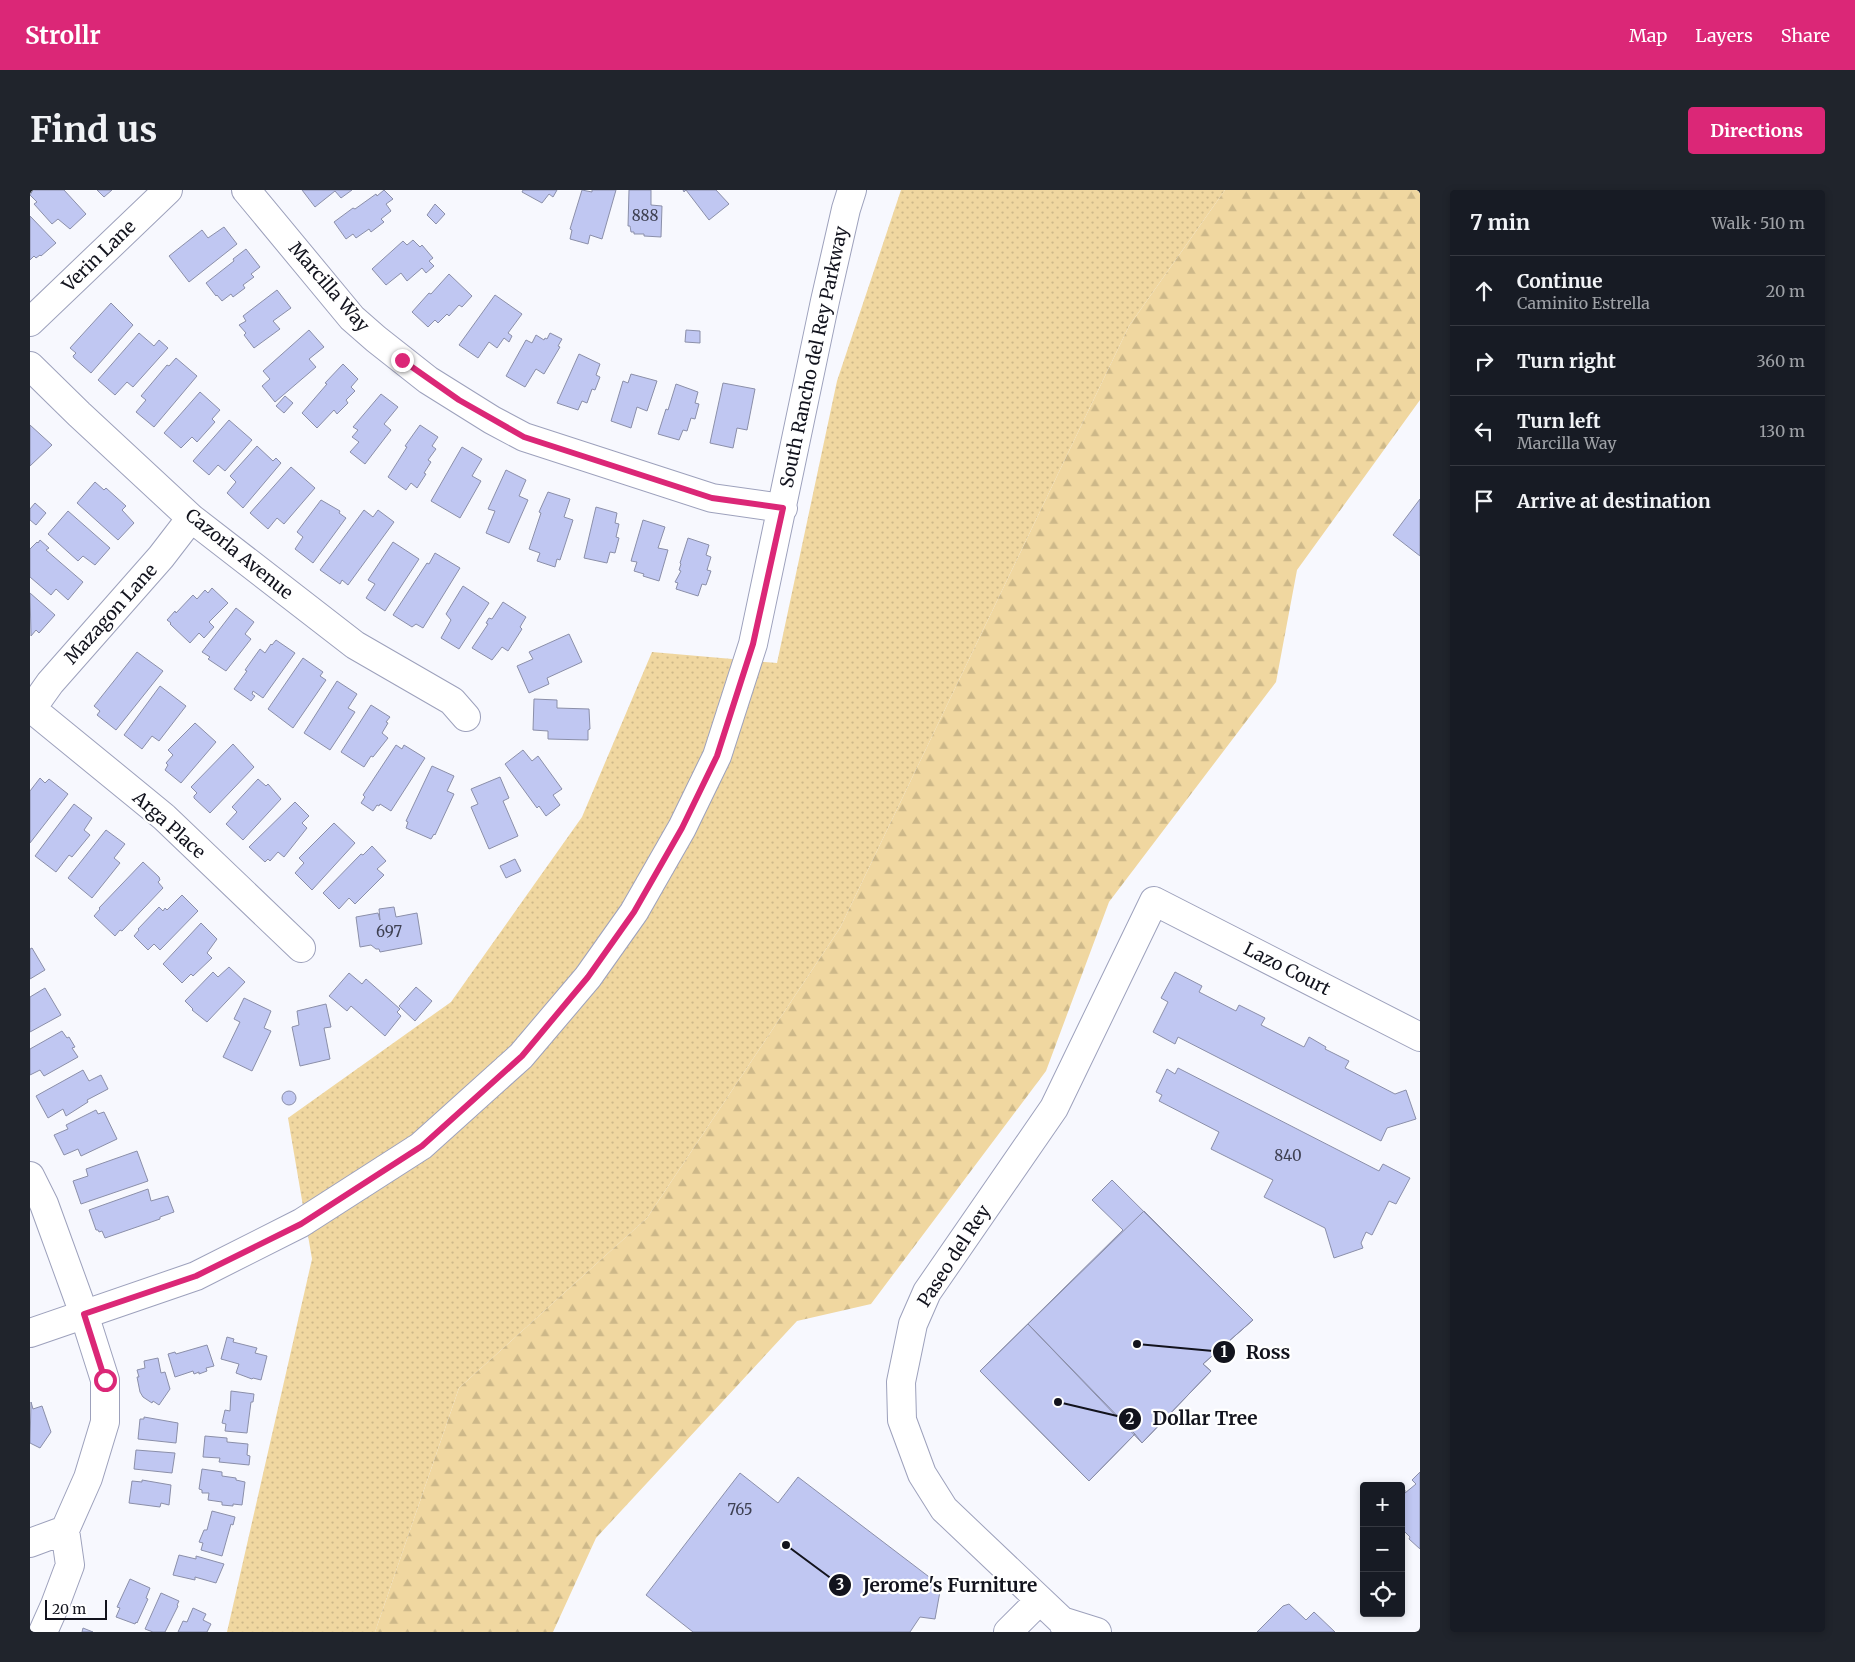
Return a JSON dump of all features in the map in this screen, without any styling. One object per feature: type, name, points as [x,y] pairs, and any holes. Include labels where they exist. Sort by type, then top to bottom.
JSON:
[{"type":"street","name":"Verin Lane","points":[[30,322],[168,190]]},
{"type":"street","name":"Marcilla Way","points":[[246,190],[352,318],[428,380],[492,420],[524,437],[712,498],[783,508]]},
{"type":"street","name":"South Rancho del Rey Parkway","points":[[30,1333],[196,1276],[301,1224],[422,1146],[522,1056],[588,977],[634,912],[682,828],[717,756],[753,644],[825,301],[852,190]]},
{"type":"street","name":"Cazorla Avenue","points":[[30,366],[192,518],[355,645],[452,702],[466,717]]},
{"type":"street","name":"Mazagon Lane","points":[[31,710],[50,683],[161,557],[192,518]]},
{"type":"street","name":"Arga Place","points":[[31,710],[164,817],[300,948]]},
{"type":"street","name":"Lazo Court","points":[[1154,901],[1420,1037]]},
{"type":"street","name":"Paseo del Rey","points":[[1096,1632],[1065,1627],[1040,1600],[944,1509],[922,1474],[902,1420],[901,1382],[913,1324],[927,1292],[1054,1108],[1154,901]]},
{"type":"street","points":[[30,1176],[44,1204],[84,1314],[105,1380],[105,1422],[88,1478],[66,1530],[70,1566],[43,1632]]},
{"type":"street","points":[[30,1543],[66,1530]]},
{"type":"street","points":[[1008,1632],[1040,1600]]},
{"type":"green space","points":[[901,190],[1225,190],[1129,326],[840,928],[647,1218],[459,1388],[375,1632],[227,1632],[312,1259],[288,1118],[451,1002],[582,817],[652,652],[777,663],[837,381]]},
{"type":"green space","points":[[1225,190],[1420,190],[1420,400],[1297,570],[1276,682],[1109,902],[1046,1071],[871,1304],[797,1321],[596,1538],[553,1632],[375,1632],[459,1388],[647,1218],[840,928],[1129,326]]},
{"type":"building","points":[[33,190],[64,190],[86,214],[70,229],[58,219],[52,224],[34,204],[37,202],[30,195]]},
{"type":"building","points":[[97,190],[112,190],[104,197]]},
{"type":"building","points":[[302,190],[352,190],[341,198],[335,191],[315,207]]},
{"type":"building","points":[[384,190],[393,199],[386,204],[391,211],[381,219],[384,222],[371,232],[369,229],[356,238],[353,234],[346,239],[334,222],[353,208],[355,209]]},
{"type":"building","points":[[523,190],[557,190],[553,197],[549,194],[542,203],[522,192]]},
{"type":"building","points":[[582,190],[592,192],[592,190],[616,190],[602,239],[590,235],[588,244],[570,239],[572,230],[570,229]]},
{"type":"building","points":[[629,190],[651,190],[651,205],[662,206],[661,237],[644,236],[644,234],[634,234],[634,232],[631,232],[630,226],[628,226]]},
{"type":"building","points":[[686,190],[716,190],[729,204],[709,220]]},
{"type":"building","points":[[435,204],[445,214],[436,224],[427,215]]},
{"type":"building","points":[[30,216],[56,243],[41,256],[36,258],[34,256],[30,260]]},
{"type":"building","points":[[224,227],[237,244],[189,282],[169,256],[202,230],[208,238]]},
{"type":"building","points":[[413,240],[420,247],[422,245],[433,258],[429,261],[434,266],[426,273],[422,268],[407,281],[401,273],[386,285],[372,269],[403,241],[407,245]]},
{"type":"building","points":[[246,249],[260,267],[251,274],[254,277],[243,285],[245,288],[233,297],[231,294],[222,301],[206,283]]},
{"type":"building","points":[[449,274],[472,296],[462,307],[459,305],[449,316],[447,314],[438,323],[435,320],[428,327],[412,312]]},
{"type":"building","points":[[277,290],[291,308],[273,321],[280,329],[254,348],[239,325],[246,321],[243,316]]},
{"type":"building","points":[[495,295],[522,314],[508,333],[512,336],[509,342],[504,338],[497,348],[489,342],[478,358],[459,345]]},
{"type":"building","points":[[111,303],[133,325],[91,373],[74,358],[73,356],[76,353],[70,348]]},
{"type":"building","points":[[309,330],[324,347],[309,359],[316,367],[275,402],[262,386],[270,379],[263,371]]},
{"type":"building","points":[[686,330],[700,331],[700,343],[685,342]]},
{"type":"building","points":[[139,333],[154,346],[159,340],[168,348],[133,387],[127,382],[115,395],[98,380]]},
{"type":"building","points":[[550,333],[562,339],[558,346],[560,347],[544,374],[536,369],[525,387],[506,376],[526,340],[532,343],[536,335],[544,340],[545,338],[547,339]]},
{"type":"building","points":[[579,354],[600,364],[596,375],[600,377],[595,390],[592,389],[587,403],[582,401],[578,410],[557,403]]},
{"type":"building","points":[[176,358],[197,376],[154,427],[136,412],[146,400],[141,396],[167,365],[169,366]]},
{"type":"building","points":[[343,364],[358,379],[351,387],[355,391],[346,400],[348,403],[337,414],[334,410],[317,428],[302,413],[327,384],[325,383]]},
{"type":"building","points":[[631,374],[657,381],[647,411],[637,407],[631,428],[611,421],[623,381],[628,383]]},
{"type":"building","points":[[723,383],[755,389],[747,430],[737,428],[733,448],[710,443]]},
{"type":"building","points":[[676,384],[698,392],[695,403],[699,404],[695,419],[691,418],[687,431],[683,430],[679,440],[658,434]]},
{"type":"building","points":[[200,392],[220,410],[212,419],[215,422],[197,442],[192,437],[181,448],[164,433]]},
{"type":"building","points":[[381,394],[398,407],[384,424],[391,430],[365,464],[350,452],[359,442],[352,437],[358,430],[353,427]]},
{"type":"building","points":[[285,396],[293,403],[284,413],[276,406]]},
{"type":"building","points":[[229,420],[252,440],[225,471],[218,465],[209,475],[193,461]]},
{"type":"building","points":[[30,425],[52,445],[30,466]]},
{"type":"building","points":[[420,425],[438,437],[432,446],[436,449],[428,460],[431,462],[417,488],[411,483],[406,490],[388,477],[407,447],[405,446]]},
{"type":"building","points":[[257,446],[273,461],[276,458],[281,463],[243,508],[227,493],[236,482],[230,476]]},
{"type":"building","points":[[462,447],[482,459],[472,476],[481,481],[460,518],[431,501]]},
{"type":"building","points":[[291,467],[315,488],[284,524],[277,518],[268,529],[250,513]]},
{"type":"building","points":[[506,470],[526,480],[519,496],[528,500],[509,543],[486,533],[495,511],[488,509]]},
{"type":"building","points":[[95,482],[104,490],[106,488],[126,506],[122,510],[134,523],[118,540],[77,503]]},
{"type":"building","points":[[548,492],[570,499],[564,517],[573,520],[560,560],[557,559],[555,567],[537,561],[540,553],[529,549],[541,513],[539,512]]},
{"type":"building","points":[[1420,499],[1420,556],[1393,535]]},
{"type":"building","points":[[321,500],[340,511],[339,513],[346,518],[313,563],[295,549],[303,537],[297,532]]},
{"type":"building","points":[[35,503],[46,513],[36,525],[30,520],[30,509]]},
{"type":"building","points":[[596,507],[617,513],[615,523],[619,524],[616,537],[619,538],[615,553],[610,552],[607,563],[584,558]]},
{"type":"building","points":[[364,510],[373,517],[378,510],[394,522],[348,585],[342,580],[340,584],[320,570]]},
{"type":"building","points":[[68,511],[110,548],[95,565],[83,556],[78,561],[48,534]]},
{"type":"building","points":[[643,520],[665,527],[658,548],[668,550],[659,581],[634,571],[637,562],[631,561]]},
{"type":"building","points":[[688,538],[709,545],[706,555],[711,557],[707,570],[711,571],[706,585],[702,584],[698,596],[676,589],[678,583],[675,582],[681,571],[679,570],[680,563]]},
{"type":"building","points":[[40,540],[49,548],[46,550],[83,582],[68,600],[56,589],[51,595],[30,577],[30,549]]},
{"type":"building","points":[[393,542],[419,559],[385,611],[366,598],[375,584],[368,580]]},
{"type":"building","points":[[435,553],[460,568],[423,628],[416,624],[412,627],[393,615]]},
{"type":"building","points":[[463,586],[489,603],[459,649],[441,638],[451,620],[446,614]]},
{"type":"building","points":[[212,588],[228,603],[209,622],[214,627],[204,638],[199,633],[190,643],[167,620],[193,595],[197,599],[205,590],[208,593]]},
{"type":"building","points":[[30,593],[55,615],[39,633],[36,630],[31,636]]},
{"type":"building","points":[[503,602],[526,617],[520,627],[522,629],[508,651],[502,647],[492,660],[472,648],[488,624],[486,623],[489,618],[492,619]]},
{"type":"building","points":[[236,608],[254,622],[245,634],[251,639],[226,671],[208,659],[210,657],[202,652]]},
{"type":"building","points":[[569,634],[582,662],[547,678],[549,684],[529,693],[517,666],[533,659],[529,652]]},
{"type":"building","points":[[276,640],[295,653],[263,698],[253,691],[252,694],[255,696],[251,701],[234,689],[260,649],[265,653]]},
{"type":"building","points":[[137,652],[163,671],[116,730],[97,715],[100,711],[94,706]]},
{"type":"building","points":[[303,658],[323,672],[320,676],[326,680],[293,728],[268,709]]},
{"type":"building","points":[[337,681],[357,694],[348,708],[355,712],[330,750],[304,733]]},
{"type":"building","points":[[160,686],[186,706],[159,741],[152,736],[142,749],[124,735]]},
{"type":"building","points":[[534,699],[557,700],[557,708],[589,709],[590,729],[588,730],[588,740],[548,739],[548,731],[533,730]]},
{"type":"building","points":[[371,705],[390,717],[382,733],[388,738],[373,757],[371,756],[364,767],[341,752]]},
{"type":"building","points":[[195,723],[216,742],[181,783],[165,770],[168,765],[166,763],[173,755],[168,750]]},
{"type":"building","points":[[233,744],[254,767],[210,813],[194,798],[197,793],[191,787]]},
{"type":"building","points":[[396,745],[402,749],[404,745],[425,758],[391,811],[380,804],[373,811],[361,803],[365,797],[363,795]]},
{"type":"building","points":[[523,750],[532,761],[538,756],[562,789],[553,795],[560,805],[546,816],[539,806],[537,808],[505,764]]},
{"type":"building","points":[[432,766],[454,776],[447,791],[454,794],[435,835],[431,839],[406,828],[408,822],[406,821]]},
{"type":"building","points":[[500,777],[509,798],[503,801],[518,836],[489,849],[471,807],[478,804],[471,789]]},
{"type":"building","points":[[40,778],[45,783],[49,779],[68,794],[30,843],[30,791]]},
{"type":"building","points":[[258,779],[266,786],[268,784],[281,799],[243,840],[226,824],[237,812],[232,807]]},
{"type":"building","points":[[295,802],[309,816],[302,823],[307,828],[284,857],[278,852],[270,861],[268,859],[265,862],[249,847]]},
{"type":"building","points":[[74,804],[92,818],[84,830],[90,835],[72,857],[69,855],[56,872],[35,856]]},
{"type":"building","points":[[334,823],[355,843],[312,890],[295,873],[304,863],[299,858]]},
{"type":"building","points":[[106,830],[125,844],[114,858],[120,863],[92,898],[68,878]]},
{"type":"building","points":[[372,846],[386,861],[377,869],[384,875],[355,904],[349,898],[339,909],[323,893],[361,854],[363,855]]},
{"type":"building","points":[[515,859],[521,871],[506,878],[500,866]]},
{"type":"building","points":[[143,862],[159,877],[160,880],[158,882],[163,888],[115,936],[94,916],[99,908]]},
{"type":"building","points":[[182,895],[198,911],[160,950],[154,944],[148,950],[134,936],[138,929],[159,907],[163,911],[165,908],[167,910]]},
{"type":"building","points":[[394,907],[396,917],[417,913],[422,944],[380,952],[379,949],[371,945],[360,947],[356,917],[378,913],[380,920],[379,909]]},
{"type":"building","points":[[201,923],[217,939],[207,953],[212,958],[193,976],[191,974],[182,983],[163,964]]},
{"type":"building","points":[[32,948],[45,970],[30,979],[30,949]]},
{"type":"building","points":[[229,967],[245,982],[207,1022],[192,1010],[185,1001],[213,972],[218,977]]},
{"type":"building","points":[[1175,972],[1202,986],[1199,992],[1236,1011],[1239,1005],[1265,1018],[1261,1025],[1304,1047],[1309,1037],[1326,1047],[1325,1049],[1349,1061],[1345,1068],[1395,1094],[1406,1090],[1416,1119],[1387,1128],[1381,1141],[1178,1037],[1175,1044],[1153,1032],[1168,1002],[1161,998]]},
{"type":"building","points":[[349,973],[362,984],[366,979],[400,1009],[397,1012],[401,1016],[385,1036],[351,1006],[347,1011],[329,996]]},
{"type":"building","points":[[416,987],[432,1001],[415,1021],[399,1006]]},
{"type":"building","points":[[45,988],[61,1015],[30,1032],[30,997]]},
{"type":"building","points":[[244,998],[271,1011],[264,1028],[271,1031],[252,1071],[223,1057],[240,1022],[234,1019]]},
{"type":"building","points":[[326,1004],[331,1027],[324,1028],[330,1059],[300,1066],[292,1027],[299,1025],[297,1011]]},
{"type":"building","points":[[62,1031],[67,1038],[69,1037],[75,1047],[72,1048],[78,1057],[44,1076],[40,1070],[30,1075],[30,1049]]},
{"type":"building","points":[[1178,1068],[1379,1171],[1383,1164],[1410,1178],[1396,1204],[1389,1201],[1372,1235],[1366,1232],[1361,1243],[1363,1248],[1334,1258],[1325,1228],[1264,1197],[1273,1180],[1211,1149],[1219,1132],[1159,1101],[1162,1095],[1156,1092],[1167,1069],[1175,1074]]},
{"type":"building","points":[[83,1070],[89,1081],[101,1075],[108,1089],[87,1100],[88,1102],[66,1116],[63,1109],[48,1118],[36,1096]]},
{"type":"building","points":[[289,1091],[294,1093],[296,1098],[294,1103],[289,1105],[284,1103],[282,1098],[284,1093]]},
{"type":"building","points":[[96,1110],[98,1114],[104,1112],[117,1139],[81,1156],[78,1149],[64,1155],[54,1135],[68,1129],[66,1125]]},
{"type":"building","points":[[137,1151],[148,1181],[81,1204],[73,1181],[88,1176],[86,1169]]},
{"type":"building","points":[[1112,1180],[1253,1320],[1203,1364],[1211,1371],[1142,1443],[1135,1434],[1089,1481],[980,1371],[1123,1230],[1092,1200]]},
{"type":"building","points":[[148,1189],[151,1201],[168,1196],[174,1212],[160,1217],[160,1219],[105,1238],[102,1231],[96,1230],[89,1210]]},
{"type":"building","points":[[1144,1211],[1253,1320],[1203,1364],[1211,1371],[1142,1443],[1028,1324]]},
{"type":"building","points":[[1028,1324],[1135,1434],[1089,1481],[980,1371]]},
{"type":"building","points":[[227,1337],[234,1339],[233,1342],[257,1348],[255,1353],[267,1356],[261,1380],[236,1373],[239,1364],[221,1359]]},
{"type":"building","points":[[207,1345],[214,1366],[206,1368],[207,1371],[199,1374],[199,1372],[194,1374],[193,1371],[175,1377],[168,1354],[175,1352],[176,1354]]},
{"type":"building","points":[[158,1358],[161,1373],[165,1372],[170,1389],[159,1405],[143,1397],[137,1377],[139,1377],[137,1370],[145,1368],[144,1361]]},
{"type":"building","points":[[231,1391],[254,1394],[253,1402],[251,1402],[247,1433],[225,1431],[226,1424],[222,1423],[225,1410],[230,1411]]},
{"type":"building","points":[[31,1402],[33,1409],[42,1406],[51,1432],[40,1448],[30,1443]]},
{"type":"building","points":[[144,1417],[178,1423],[176,1443],[138,1439],[140,1419],[144,1419]]},
{"type":"building","points":[[205,1436],[227,1438],[227,1442],[248,1444],[247,1455],[250,1456],[249,1465],[219,1462],[220,1458],[203,1457]]},
{"type":"building","points":[[136,1450],[175,1453],[172,1473],[134,1469]]},
{"type":"building","points":[[202,1469],[222,1472],[222,1476],[236,1478],[236,1480],[245,1482],[242,1505],[222,1505],[222,1502],[208,1500],[209,1493],[202,1493],[202,1490],[199,1489]]},
{"type":"building","points":[[1420,1472],[1420,1549],[1409,1539],[1410,1537],[1405,1532],[1405,1493],[1416,1484],[1412,1480]]},
{"type":"building","points":[[740,1473],[778,1503],[798,1477],[941,1586],[935,1619],[920,1617],[910,1632],[693,1632],[646,1595]]},
{"type":"building","points":[[142,1480],[171,1485],[169,1505],[161,1503],[160,1507],[129,1503],[132,1481],[142,1482]]},
{"type":"building","points":[[212,1511],[235,1517],[233,1525],[231,1524],[222,1556],[201,1550],[203,1543],[199,1542],[204,1530],[207,1530]]},
{"type":"building","points":[[179,1555],[196,1559],[196,1556],[224,1564],[216,1583],[195,1577],[195,1580],[173,1575]]},
{"type":"building","points":[[130,1579],[150,1588],[146,1598],[148,1599],[135,1624],[116,1617],[120,1608],[117,1607]]},
{"type":"building","points":[[161,1593],[179,1601],[178,1606],[165,1632],[153,1632],[145,1629]]},
{"type":"building","points":[[1289,1604],[1306,1620],[1314,1612],[1335,1632],[1257,1632],[1283,1606]]},
{"type":"building","points":[[193,1608],[206,1614],[203,1620],[211,1624],[207,1632],[178,1632],[183,1621],[187,1622]]},
{"type":"building","points":[[83,1628],[93,1632],[82,1632]]},
{"type":"place","name":"Ross","points":[[1137,1344]]},
{"type":"place","name":"Dollar Tree","points":[[1058,1402]]},
{"type":"place","name":"Jerome's Furniture","points":[[786,1545]]},
{"type":"route","points":[[105,1380],[84,1314],[196,1276],[301,1224],[422,1146],[522,1056],[588,977],[634,912],[682,828],[717,756],[753,644],[783,508],[712,498],[524,437],[459,400],[402,360]]}]
